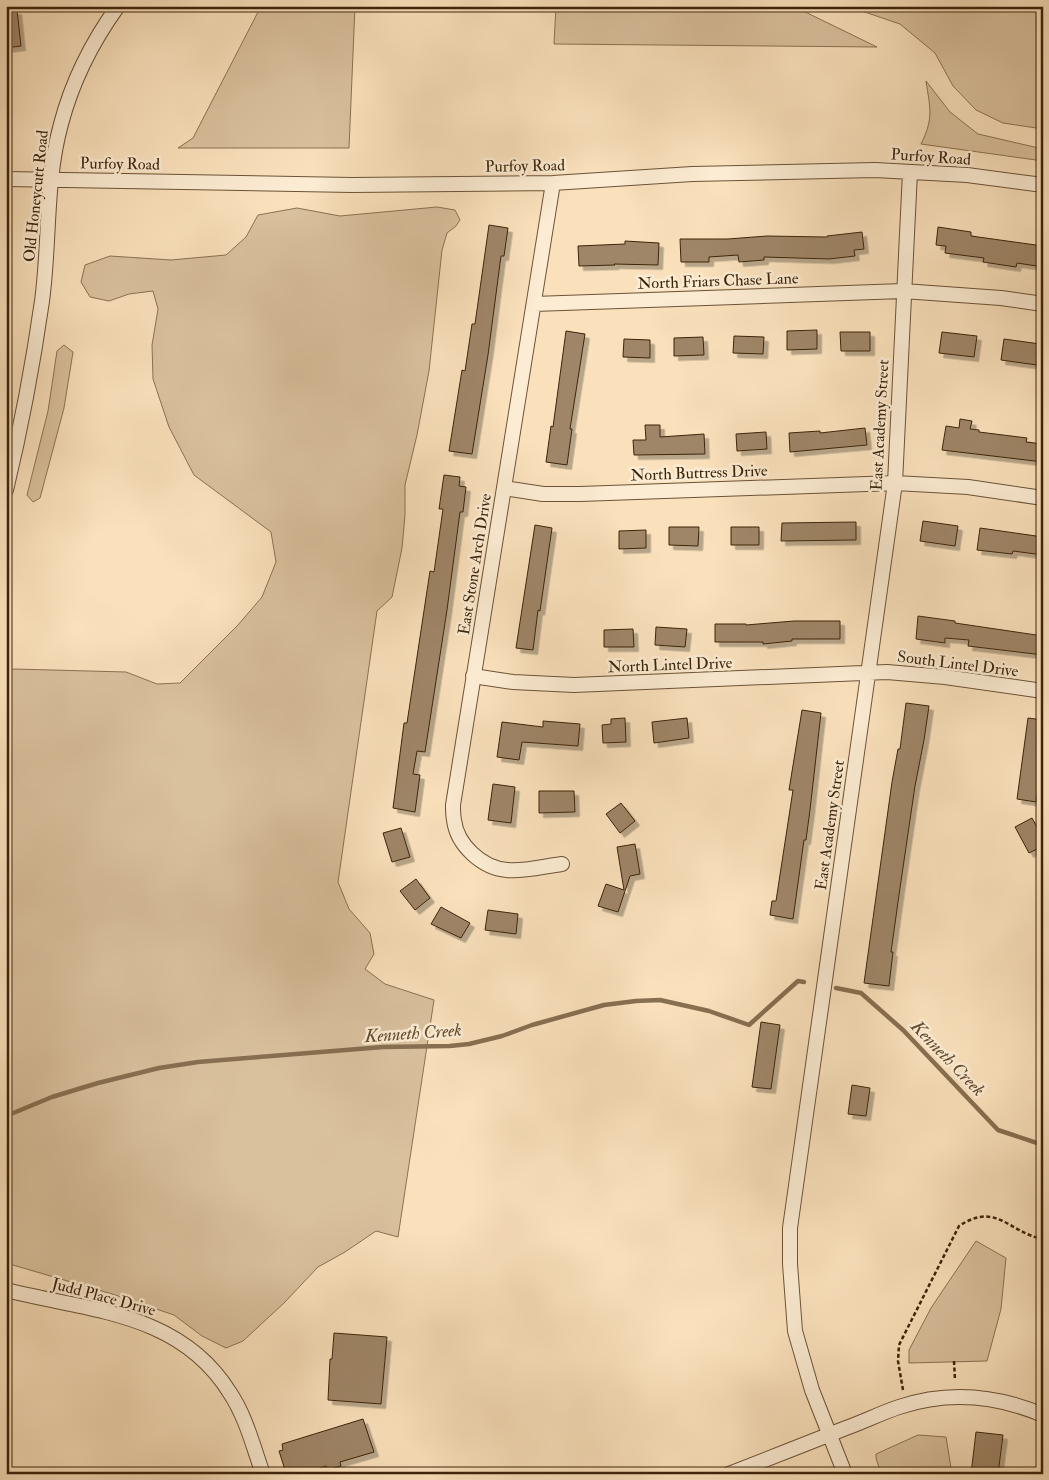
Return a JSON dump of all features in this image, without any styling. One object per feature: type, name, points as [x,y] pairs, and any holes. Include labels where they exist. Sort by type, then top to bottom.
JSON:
[{"type":"street","name":"Old Honeycutt Road","points":[[6,490],[42,299],[52,179],[60,125],[87,56],[118,6]]},
{"type":"street","name":"Purfoy Road","points":[[6,179],[352,185],[553,183],[692,174],[874,170],[966,175],[1043,185]]},
{"type":"street","name":"East Academy Street","points":[[845,1474],[812,1390],[795,1331],[790,1264],[790,1228],[894,483],[910,172]]},
{"type":"street","name":"East Stone Arch Drive","points":[[553,183],[453,804],[454,822],[459,835],[467,850],[478,859],[498,869],[509,871],[562,864]]},
{"type":"street","name":"North Friars Chase Lane","points":[[534,304],[903,291],[1001,298],[1043,304]]},
{"type":"street","name":"North Buttress Drive","points":[[504,488],[543,494],[580,494],[894,483],[968,487],[1043,498]]},
{"type":"street","name":"North Lintel Drive","points":[[474,676],[513,682],[574,684],[868,672]]},
{"type":"street","name":"South Lintel Drive","points":[[868,672],[945,677],[1043,691]]},
{"type":"street","name":"Judd Place Drive","points":[[6,1290],[136,1320],[158,1328],[200,1355],[217,1372],[246,1422],[262,1474]]},
{"type":"street","points":[[729,1474],[897,1408],[920,1401],[962,1396],[994,1400],[1043,1415]]},
{"type":"path","points":[[903,1390],[898,1361],[899,1345],[959,1226],[968,1220],[980,1216],[991,1217],[1004,1221],[1033,1237],[1043,1239]]},
{"type":"path","points":[[954,1362],[955,1380]]},
{"type":"shaded area","points":[[257,6],[355,6],[349,148],[178,148],[193,138],[258,12]]},
{"type":"shaded area","points":[[556,6],[793,6],[877,47],[554,44]]},
{"type":"shaded area","points":[[847,6],[1043,6],[1043,129],[1003,123],[976,110],[953,86],[935,53],[900,24]]},
{"type":"shaded area","points":[[926,81],[950,112],[978,134],[1043,149],[1043,161],[921,144],[928,127],[930,113]]},
{"type":"shaded area","points":[[437,207],[455,210],[460,220],[447,233],[442,250],[429,371],[405,485],[402,548],[392,597],[377,611],[338,882],[349,909],[370,933],[374,954],[365,969],[385,984],[434,1000],[398,1237],[376,1231],[318,1267],[284,1303],[243,1341],[226,1348],[202,1336],[174,1315],[112,1294],[6,1263],[6,672],[14,669],[126,672],[157,684],[180,683],[238,625],[262,597],[276,562],[271,532],[194,475],[169,427],[153,379],[152,345],[158,309],[153,291],[129,294],[109,301],[90,297],[81,282],[85,265],[110,256],[171,260],[226,255],[246,237],[258,215],[297,208],[340,216]]},
{"type":"shaded area","points":[[64,345],[73,352],[64,408],[40,498],[33,502],[27,495],[48,411],[57,351]]},
{"type":"shaded area","points":[[976,1241],[1006,1258],[1001,1309],[987,1361],[909,1363],[909,1350],[931,1308]]},
{"type":"shaded area","points":[[918,1435],[946,1437],[952,1474],[881,1474],[876,1454]]},
{"type":"building","points":[[17,10],[21,46],[6,48],[6,11]]},
{"type":"building","points":[[489,225],[508,228],[504,256],[501,256],[472,454],[449,451],[462,370],[465,371],[472,324],[475,324]]},
{"type":"building","points":[[938,227],[971,232],[971,236],[1043,246],[1043,267],[1017,263],[1016,267],[983,262],[984,258],[945,253],[946,246],[936,245]]},
{"type":"building","points":[[862,232],[864,249],[854,250],[855,256],[829,259],[764,257],[764,260],[739,262],[738,255],[709,257],[709,262],[681,262],[680,239],[728,239],[767,236],[827,237]]},
{"type":"building","points":[[625,241],[659,243],[658,265],[614,264],[579,266],[578,246],[625,244]]},
{"type":"building","points":[[817,330],[817,349],[787,350],[787,331]]},
{"type":"building","points":[[566,331],[585,334],[570,429],[572,429],[567,465],[546,462],[551,426],[553,427]]},
{"type":"building","points":[[840,332],[870,332],[870,351],[841,351]]},
{"type":"building","points":[[942,332],[977,336],[974,357],[939,353]]},
{"type":"building","points":[[734,336],[764,337],[763,354],[733,353]]},
{"type":"building","points":[[703,337],[704,355],[674,356],[674,338]]},
{"type":"building","points":[[624,339],[650,340],[650,358],[623,357]]},
{"type":"building","points":[[1004,339],[1040,344],[1037,365],[1001,360]]},
{"type":"building","points":[[960,419],[972,421],[970,429],[979,430],[979,432],[1027,438],[1026,442],[1043,444],[1043,462],[942,450],[946,426],[959,428]]},
{"type":"building","points":[[645,425],[660,425],[660,437],[704,434],[705,454],[634,455],[633,440],[646,440]]},
{"type":"building","points":[[865,428],[867,445],[790,452],[789,433],[820,431],[820,433]]},
{"type":"building","points":[[766,432],[767,449],[737,451],[736,434]]},
{"type":"building","points":[[444,475],[460,477],[459,486],[466,487],[463,512],[460,512],[425,752],[417,751],[413,774],[420,775],[415,812],[393,808],[404,723],[407,723],[430,571],[434,572],[443,509],[439,509]]},
{"type":"building","points":[[923,521],[958,526],[955,546],[920,541]]},
{"type":"building","points":[[856,522],[856,540],[781,541],[782,523]]},
{"type":"building","points":[[535,525],[552,528],[533,650],[516,648]]},
{"type":"building","points":[[669,527],[699,527],[698,546],[669,545]]},
{"type":"building","points":[[731,527],[759,527],[759,545],[731,545]]},
{"type":"building","points":[[980,528],[1043,537],[1043,555],[1013,551],[1012,554],[977,550]]},
{"type":"building","points":[[646,530],[646,548],[619,549],[619,531]]},
{"type":"building","points":[[918,616],[1043,636],[1043,655],[968,646],[969,640],[945,638],[945,643],[916,639]]},
{"type":"building","points":[[794,621],[840,621],[840,639],[792,639],[792,641],[763,644],[763,642],[715,642],[715,624],[746,625]]},
{"type":"building","points":[[656,627],[687,629],[685,647],[655,645]]},
{"type":"building","points":[[633,629],[634,647],[604,647],[604,630]]},
{"type":"building","points":[[906,703],[929,706],[900,888],[891,952],[893,952],[889,986],[864,983],[892,782],[898,749],[900,749]]},
{"type":"building","points":[[802,710],[821,713],[806,840],[804,840],[793,919],[770,915],[772,901],[776,901],[793,790],[789,790]]},
{"type":"building","points":[[625,718],[626,742],[603,743],[602,725],[611,724],[611,719]]},
{"type":"building","points":[[687,718],[689,738],[654,743],[652,722]]},
{"type":"building","points":[[1028,718],[1043,720],[1043,740],[1039,768],[1041,769],[1036,802],[1017,799]]},
{"type":"building","points":[[543,721],[580,724],[578,746],[522,742],[519,760],[497,757],[502,722],[543,727]]},
{"type":"building","points":[[493,784],[515,787],[511,823],[488,820]]},
{"type":"building","points":[[539,791],[574,791],[575,812],[539,813]]},
{"type":"building","points":[[621,803],[635,821],[620,833],[606,814]]},
{"type":"building","points":[[1032,818],[1043,838],[1043,846],[1029,853],[1015,827]]},
{"type":"building","points":[[401,828],[410,857],[392,862],[383,833]]},
{"type":"building","points":[[635,844],[640,874],[630,876],[618,912],[598,906],[606,884],[624,890],[617,847]]},
{"type":"building","points":[[416,879],[430,898],[415,910],[400,891]]},
{"type":"building","points":[[441,907],[470,923],[461,938],[431,924]]},
{"type":"building","points":[[488,910],[518,914],[516,934],[485,930]]},
{"type":"building","points":[[761,1022],[780,1025],[771,1089],[752,1087]]},
{"type":"building","points":[[852,1085],[870,1088],[866,1116],[848,1114]]},
{"type":"building","points":[[334,1333],[387,1337],[381,1404],[328,1400],[330,1359],[332,1359]]},
{"type":"building","points":[[363,1419],[374,1452],[340,1462],[341,1466],[327,1470],[326,1466],[302,1474],[292,1474],[290,1468],[285,1470],[279,1451],[283,1450],[282,1444]]},
{"type":"building","points":[[976,1432],[1003,1435],[998,1474],[986,1472],[986,1474],[971,1474]]},
{"type":"waterway","name":"Kenneth Creek","points":[[6,1116],[52,1097],[159,1068],[198,1062],[383,1047],[469,1044],[604,1005],[636,1001],[660,1000],[709,1011],[749,1025],[798,981],[804,982]]},
{"type":"waterway","name":"Kenneth Creek","points":[[836,988],[861,993],[903,1030],[998,1130],[1043,1145]]}]
